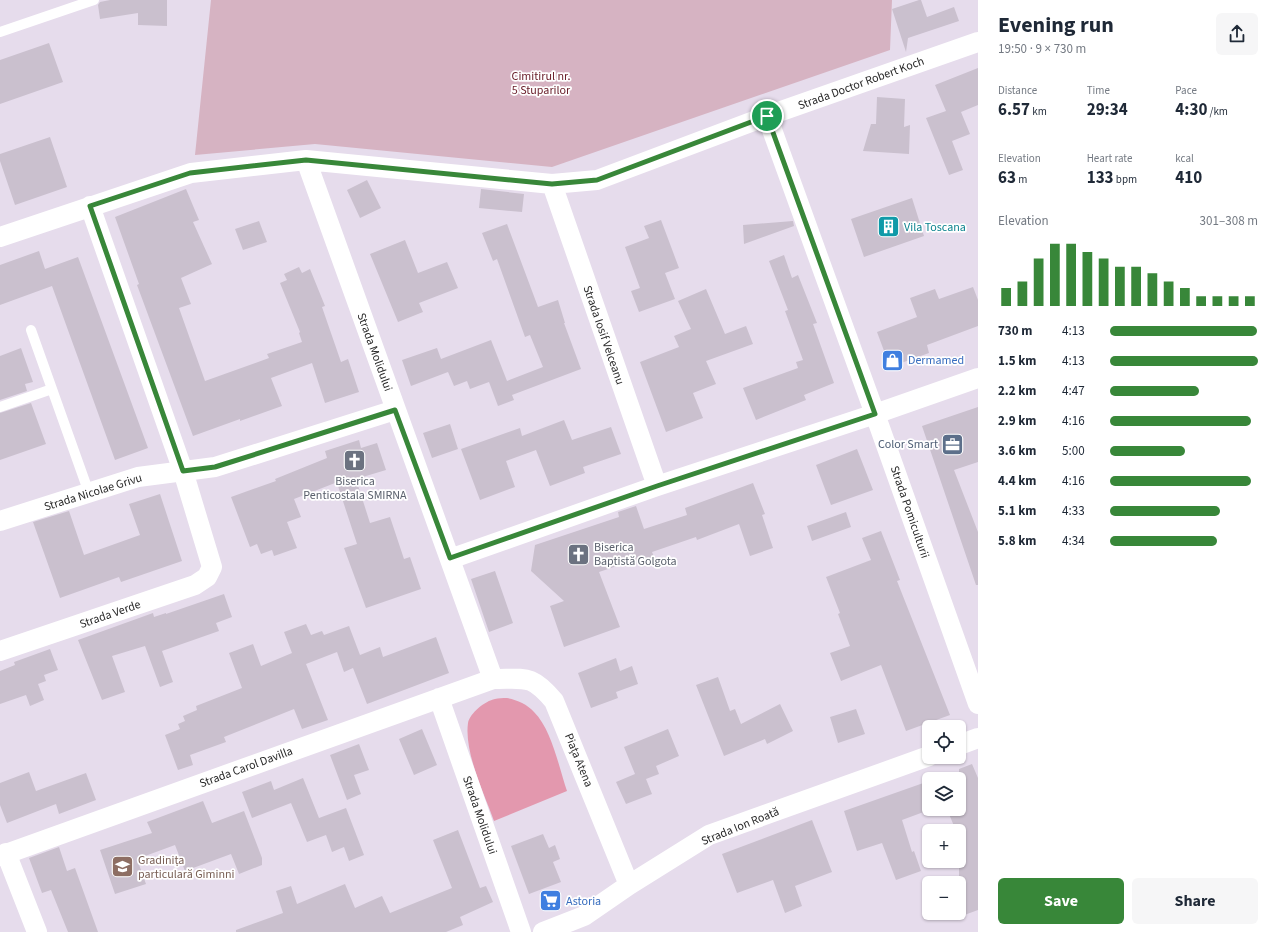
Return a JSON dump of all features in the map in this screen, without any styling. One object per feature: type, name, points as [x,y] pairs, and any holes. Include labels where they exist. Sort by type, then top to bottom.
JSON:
[{"type":"street","name":"Strada Doctor Robert Koch","points":[[0,237],[190,173],[306,160],[552,184],[597,180],[767,116],[978,42]]},
{"type":"street","name":"Strada Pomiculturii","points":[[767,116],[978,704]]},
{"type":"street","name":"Strada Molidului","points":[[306,160],[493,679]]},
{"type":"street","name":"Strada Iosif Velceanu","points":[[552,184],[657,486]]},
{"type":"street","points":[[90,206],[183,471]]},
{"type":"street","points":[[450,558],[657,486],[875,414],[978,378]]},
{"type":"street","name":"Strada Nicolae Grivu","points":[[0,521],[138,477],[215,467],[395,410]]},
{"type":"street","name":"Strada Verde","points":[[0,651],[196,585],[207,577],[212,567],[183,471]]},
{"type":"street","name":"Strada Carol Davilla","points":[[3,855],[493,679]]},
{"type":"street","name":"Piața Atena","points":[[493,679],[528,679],[541,686],[554,701],[629,885]]},
{"type":"street","name":"Strada Molidului","points":[[439,698],[521,932]]},
{"type":"street","points":[[966,742],[978,738]]},
{"type":"street","name":"Strada Ion Roată","points":[[543,932],[587,924],[629,885],[709,836],[922,759]]},
{"type":"street","points":[[3,855],[37,932]]},
{"type":"lane","points":[[0,32],[94,0]]},
{"type":"lane","points":[[31,330],[89,493]]},
{"type":"lane","points":[[0,407],[52,389]]},
{"type":"shaded area","points":[[507,698],[518,701],[531,709],[546,729],[567,791],[494,821],[472,759],[469,747],[468,723],[472,715],[483,705],[491,700]]},
{"type":"green space","name":"Cimitirul nr. 5 Stuparilor","points":[[211,0],[892,0],[890,50],[552,167],[315,144],[195,155]]},
{"type":"building","points":[[110,0],[167,0],[167,26],[138,25],[138,13],[100,19],[98,5],[100,2]]},
{"type":"building","points":[[921,0],[927,17],[954,7],[959,21],[908,38],[906,52],[892,9]]},
{"type":"building","points":[[49,43],[63,82],[0,104],[0,60]]},
{"type":"building","points":[[978,68],[978,105],[961,112],[970,134],[952,141],[963,170],[949,175],[926,118],[946,111],[935,85]]},
{"type":"building","points":[[877,97],[905,99],[904,127],[910,125],[909,154],[863,151],[871,124],[876,124]]},
{"type":"building","points":[[50,137],[67,187],[15,205],[0,161],[0,154]]},
{"type":"building","points":[[367,180],[381,208],[360,218],[347,190]]},
{"type":"building","points":[[186,189],[199,220],[193,222],[212,264],[181,278],[191,304],[179,308],[205,381],[269,358],[267,354],[302,342],[300,332],[280,283],[287,280],[284,274],[299,267],[302,273],[310,269],[325,306],[322,307],[341,362],[348,359],[359,392],[325,403],[312,363],[271,378],[282,406],[193,436],[137,285],[139,284],[115,217]]},
{"type":"building","points":[[481,189],[524,194],[522,212],[479,208]]},
{"type":"building","name":"Vila Toscana","points":[[912,198],[924,236],[864,257],[851,219]]},
{"type":"building","points":[[661,220],[679,268],[665,273],[675,299],[639,312],[631,291],[640,288],[625,247],[649,238],[644,226]]},
{"type":"building","points":[[259,221],[267,242],[243,250],[235,229]]},
{"type":"building","points":[[793,221],[794,226],[744,244],[743,225]]},
{"type":"building","points":[[507,224],[538,307],[558,300],[564,323],[581,369],[512,395],[514,400],[498,406],[489,382],[470,389],[467,381],[454,386],[448,372],[411,386],[402,360],[437,348],[441,359],[491,340],[507,381],[543,367],[530,335],[525,337],[497,259],[493,261],[482,233]]},
{"type":"building","points":[[405,240],[418,273],[447,262],[458,288],[419,303],[423,312],[398,322],[370,254]]},
{"type":"building","points":[[39,251],[45,269],[78,257],[148,448],[115,460],[52,286],[0,305],[0,265]]},
{"type":"building","points":[[784,255],[792,278],[798,275],[817,323],[813,324],[834,383],[804,395],[806,400],[756,420],[743,388],[798,368],[796,362],[803,360],[785,311],[788,310],[769,261]]},
{"type":"building","points":[[973,287],[978,300],[978,326],[927,345],[929,353],[890,367],[877,332],[917,317],[910,298],[935,289],[939,299]]},
{"type":"building","points":[[706,289],[725,334],[746,326],[753,344],[706,361],[716,384],[693,393],[703,418],[666,432],[640,362],[679,347],[674,336],[691,329],[678,301]]},
{"type":"building","points":[[21,348],[33,382],[25,384],[27,391],[0,400],[0,356]]},
{"type":"building","points":[[31,403],[46,444],[0,460],[0,413]]},
{"type":"building","name":"Color Smart","points":[[978,407],[978,462],[954,470],[978,532],[978,585],[976,585],[922,426]]},
{"type":"building","points":[[564,420],[572,440],[611,427],[621,454],[583,467],[585,473],[550,486],[536,450],[506,461],[515,487],[480,500],[461,449],[520,428],[522,436]]},
{"type":"building","points":[[450,424],[458,449],[432,458],[423,433]]},
{"type":"building","points":[[359,440],[361,448],[377,443],[386,470],[356,479],[370,523],[390,517],[404,559],[410,557],[421,589],[366,608],[344,548],[357,544],[338,486],[336,486],[335,483],[294,499],[301,517],[287,522],[297,548],[274,556],[272,550],[261,554],[257,544],[250,547],[231,497],[276,481],[275,479],[327,458],[325,451]]},
{"type":"building","points":[[857,449],[873,490],[831,505],[816,465]]},
{"type":"building","points":[[753,483],[765,514],[762,515],[773,548],[750,556],[739,524],[697,540],[696,537],[652,552],[655,559],[637,565],[635,560],[599,572],[620,627],[564,647],[550,606],[564,601],[531,571],[535,545],[619,517],[618,512],[636,506],[644,529],[687,515],[685,508]]},
{"type":"building","points":[[160,494],[182,561],[121,582],[119,577],[60,598],[33,522],[69,511],[84,555],[140,535],[129,504]]},
{"type":"building","points":[[846,512],[851,527],[812,541],[807,526]]},
{"type":"building","points":[[881,531],[900,580],[897,581],[950,715],[936,720],[922,720],[922,725],[906,731],[881,665],[841,681],[830,653],[850,646],[838,614],[840,613],[826,577],[871,560],[862,538]]},
{"type":"building","points":[[495,571],[513,623],[489,632],[471,579]]},
{"type":"building","points":[[224,594],[232,617],[216,623],[219,631],[162,651],[173,682],[160,687],[145,646],[112,656],[125,692],[102,700],[78,640],[153,613],[154,617],[166,614]]},
{"type":"building","points":[[306,624],[311,635],[322,631],[324,635],[349,626],[360,655],[380,647],[383,657],[436,637],[449,673],[367,704],[353,668],[344,672],[337,652],[306,664],[328,720],[302,729],[294,709],[224,737],[226,742],[190,755],[193,765],[178,770],[165,735],[180,729],[178,724],[185,721],[183,716],[197,710],[196,706],[242,688],[229,653],[253,644],[261,666],[292,653],[284,632]]},
{"type":"building","points":[[50,649],[58,670],[44,675],[46,681],[38,684],[44,700],[30,706],[26,695],[0,704],[0,671],[15,665],[14,662]]},
{"type":"building","points":[[616,658],[620,671],[632,666],[638,684],[616,692],[618,698],[591,708],[578,673]]},
{"type":"building","points":[[718,677],[730,711],[735,709],[741,724],[780,704],[793,731],[767,744],[765,739],[724,756],[696,685]]},
{"type":"building","points":[[856,709],[865,734],[838,743],[830,717]]},
{"type":"building","points":[[422,729],[437,765],[414,775],[399,739]]},
{"type":"building","points":[[668,729],[679,756],[656,766],[659,774],[646,779],[652,794],[626,804],[616,782],[635,774],[624,747]]},
{"type":"building","points":[[359,744],[369,770],[354,775],[361,794],[347,800],[330,755]]},
{"type":"building","points":[[972,764],[978,778],[978,910],[966,914],[966,876],[959,876],[959,868],[966,868],[966,824],[953,824],[950,816],[966,816],[966,772],[959,772],[959,769]]},
{"type":"building","points":[[29,772],[36,791],[86,773],[96,800],[59,814],[56,804],[7,823],[0,805],[0,783]]},
{"type":"building","points":[[303,778],[319,818],[346,808],[364,855],[349,861],[344,847],[332,852],[326,835],[307,842],[291,803],[252,818],[242,792],[271,781],[274,790]]},
{"type":"building","points":[[922,783],[922,813],[902,820],[912,852],[914,851],[921,871],[896,880],[882,843],[857,851],[844,811]]},
{"type":"building","points":[[203,801],[212,823],[244,811],[262,858],[262,865],[239,874],[231,854],[185,871],[175,845],[137,859],[146,884],[115,894],[100,850],[152,833],[147,822]]},
{"type":"building","points":[[812,820],[832,872],[795,886],[802,906],[785,913],[773,880],[737,893],[722,854]]},
{"type":"building","points":[[458,830],[480,888],[486,886],[493,902],[460,917],[463,925],[446,932],[236,932],[236,930],[283,913],[276,891],[291,886],[297,904],[345,884],[355,908],[382,896],[390,913],[452,888],[433,840]]},
{"type":"building","points":[[543,834],[549,848],[555,845],[560,859],[553,862],[561,882],[529,894],[511,846]]},
{"type":"building","points":[[59,847],[67,871],[75,868],[98,932],[68,932],[51,890],[42,893],[29,858]]},
{"type":"place","name":"Vila Toscana","points":[[888,227]]},
{"type":"place","name":"Dermamed","points":[[893,360]]},
{"type":"place","name":"Color Smart","points":[[953,444]]},
{"type":"place","name":"Biserica Penticostala SMIRNA","points":[[355,460]]},
{"type":"place","name":"Biserica Baptistă Golgota","points":[[579,554]]},
{"type":"place","name":"Gradinița particulară Giminni","points":[[123,867]]},
{"type":"place","name":"Astoria","points":[[551,901]]},
{"type":"route","points":[[767,116],[875,414],[657,486],[450,558],[395,410],[215,467],[183,471],[90,206],[190,173],[306,160],[552,184],[597,180],[767,116]]}]
